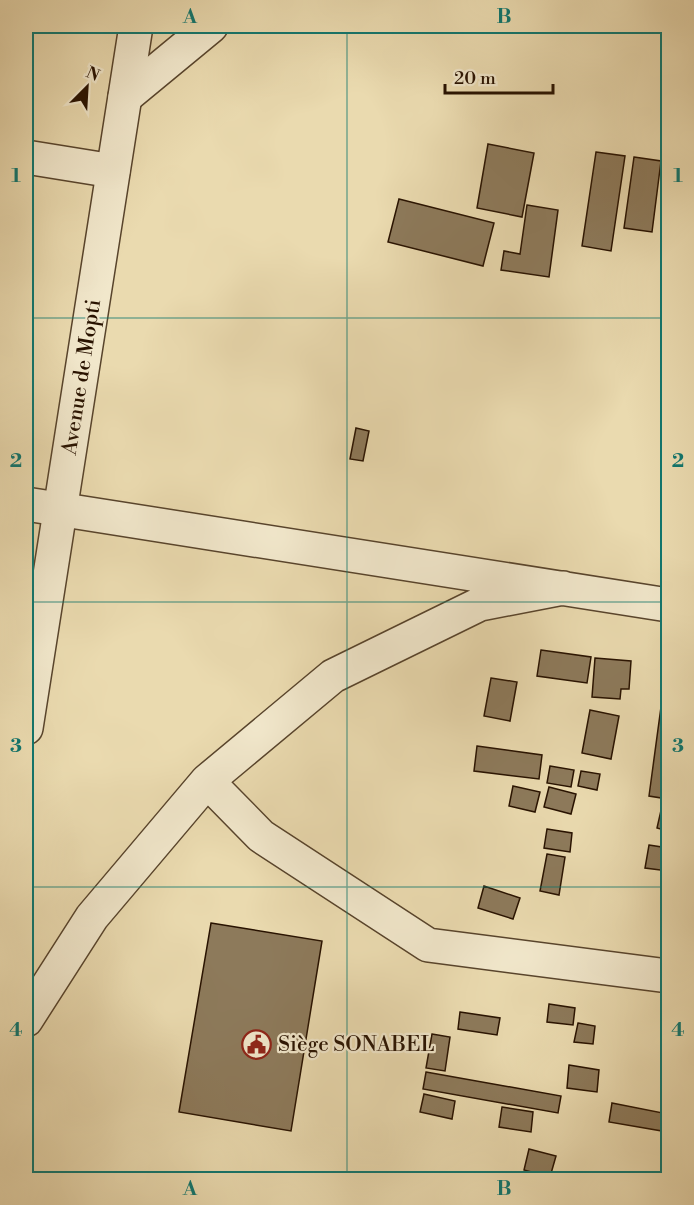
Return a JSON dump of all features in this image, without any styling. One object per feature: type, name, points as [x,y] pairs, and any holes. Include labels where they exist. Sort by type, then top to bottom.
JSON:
[{"type":"street","name":"Avenue de Mopti","points":[[26,728],[136,26]]},
{"type":"street","points":[[125,97],[211,26]]},
{"type":"street","points":[[26,157],[113,171]]},
{"type":"street","points":[[26,504],[669,605]]},
{"type":"street","points":[[26,1020],[92,917],[207,781],[333,676],[480,604],[563,588]]},
{"type":"street","points":[[207,781],[261,836],[428,945],[669,976]]},
{"type":"building","points":[[488,144],[534,153],[522,217],[477,208]]},
{"type":"building","points":[[596,152],[625,156],[611,251],[582,246]]},
{"type":"building","points":[[634,157],[661,161],[652,232],[624,228]]},
{"type":"building","points":[[399,199],[494,223],[483,266],[388,242]]},
{"type":"building","points":[[527,205],[558,210],[549,277],[501,270],[504,251],[520,254]]},
{"type":"building","points":[[26,268],[31,270],[26,301]]},
{"type":"building","points":[[356,428],[369,431],[363,461],[350,459]]},
{"type":"building","points":[[541,650],[591,657],[587,683],[537,676]]},
{"type":"building","points":[[595,658],[631,661],[629,689],[621,689],[620,699],[592,697]]},
{"type":"building","points":[[666,670],[668,670],[668,799],[649,796]]},
{"type":"building","points":[[491,678],[517,682],[510,721],[484,716]]},
{"type":"building","points":[[590,710],[619,716],[611,759],[582,753]]},
{"type":"building","points":[[477,746],[542,755],[539,779],[474,771]]},
{"type":"building","points":[[550,766],[574,770],[571,787],[547,783]]},
{"type":"building","points":[[581,771],[600,774],[597,790],[578,786]]},
{"type":"building","points":[[513,786],[540,792],[535,812],[509,806]]},
{"type":"building","points":[[549,787],[576,794],[571,814],[544,807]]},
{"type":"building","points":[[662,806],[668,808],[668,831],[657,828]]},
{"type":"building","points":[[547,829],[572,833],[570,852],[544,848]]},
{"type":"building","points":[[649,845],[668,848],[668,871],[645,868]]},
{"type":"building","points":[[547,854],[565,857],[559,895],[540,891]]},
{"type":"building","points":[[484,886],[520,898],[513,919],[478,908]]},
{"type":"building","points":[[211,923],[322,941],[291,1131],[179,1112]]},
{"type":"building","points":[[549,1004],[575,1008],[573,1025],[547,1022]]},
{"type":"building","points":[[460,1012],[500,1018],[497,1035],[458,1029]]},
{"type":"building","points":[[578,1023],[595,1026],[593,1044],[574,1042]]},
{"type":"building","points":[[432,1034],[450,1037],[445,1071],[426,1068]]},
{"type":"building","points":[[569,1065],[599,1070],[597,1092],[567,1088]]},
{"type":"building","points":[[426,1072],[561,1096],[558,1113],[423,1089]]},
{"type":"building","points":[[424,1094],[455,1101],[452,1119],[420,1112]]},
{"type":"building","points":[[612,1103],[668,1114],[668,1132],[609,1122]]},
{"type":"building","points":[[502,1107],[533,1112],[531,1132],[499,1127]]},
{"type":"building","points":[[529,1149],[556,1156],[550,1177],[524,1170]]},
{"type":"place","name":"Siège SONABEL","points":[[257,1044]]}]
